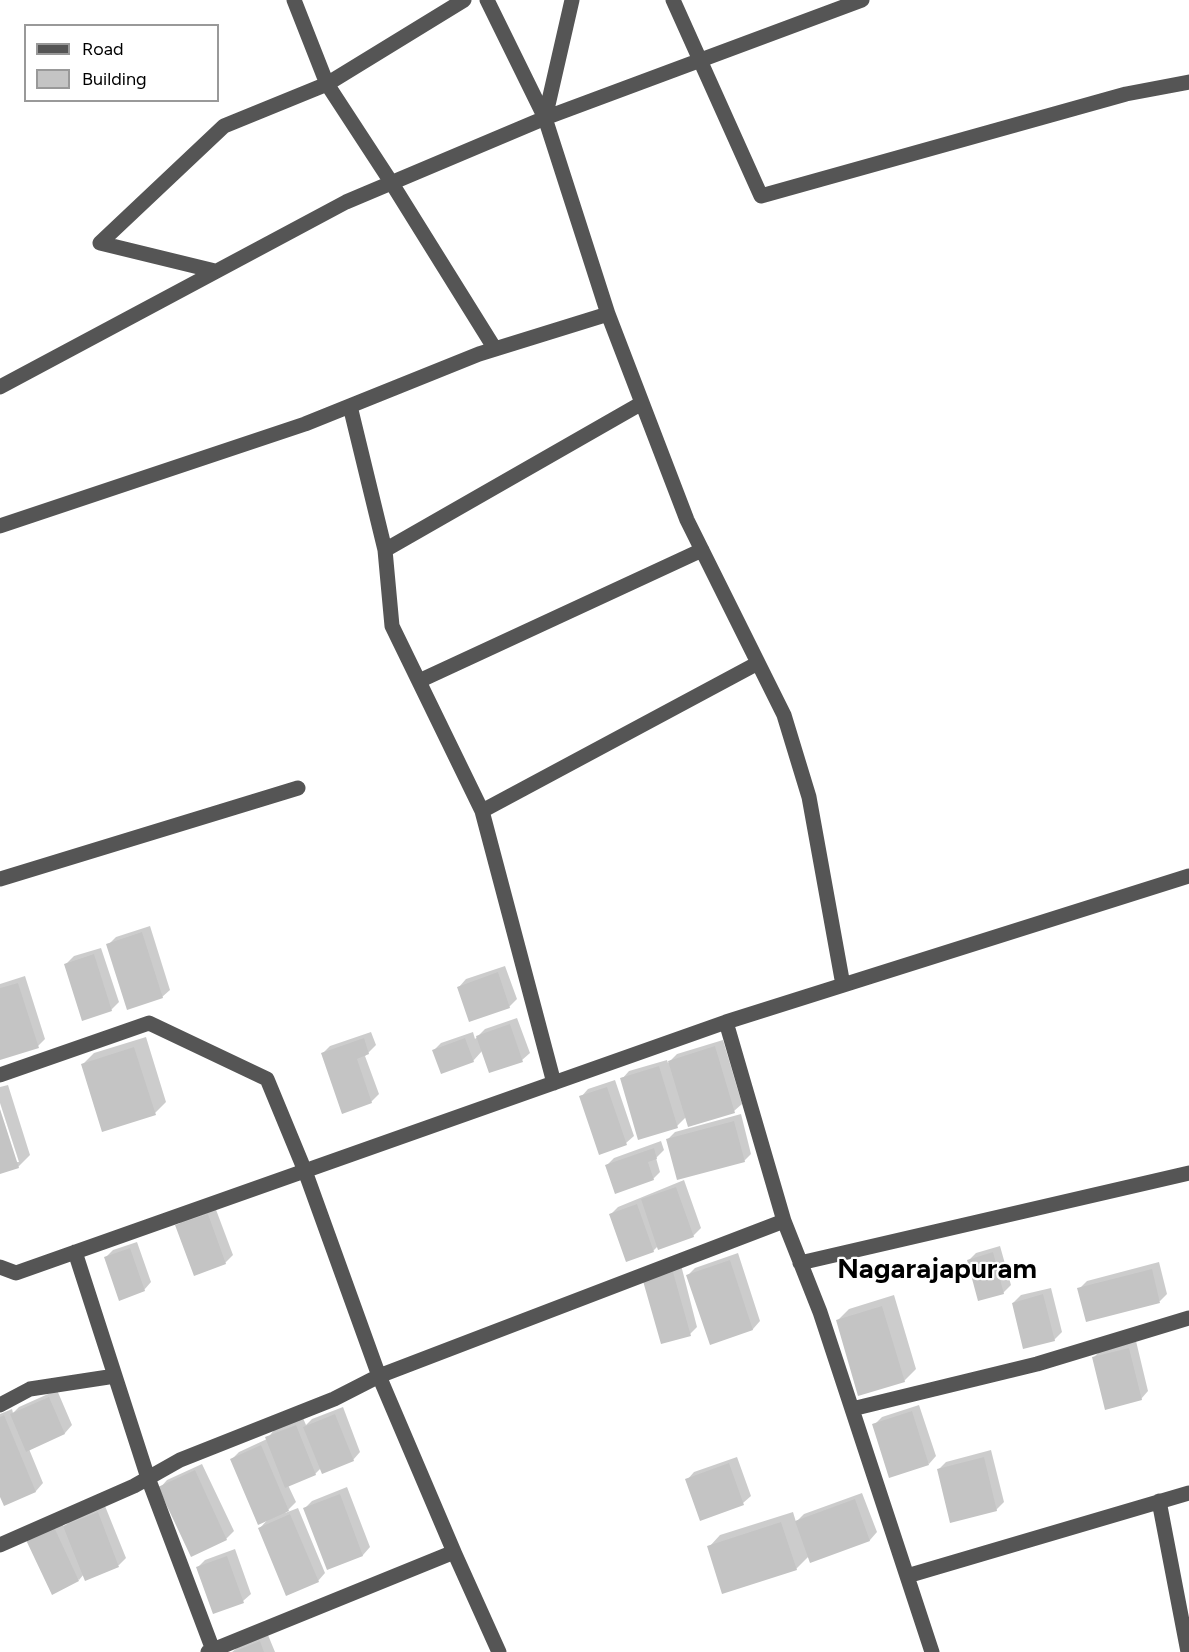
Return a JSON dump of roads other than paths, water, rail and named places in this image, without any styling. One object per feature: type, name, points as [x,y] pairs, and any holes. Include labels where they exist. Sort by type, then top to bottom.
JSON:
[{"type":"street","points":[[294,0],[327,84],[495,350]]},
{"type":"street","points":[[215,271],[100,243],[224,126],[327,84],[465,0]]},
{"type":"street","points":[[487,0],[545,118],[608,314],[687,520],[784,716],[808,797],[843,985]]},
{"type":"street","points":[[545,118],[572,0]]},
{"type":"street","points":[[673,0],[761,196],[1126,94],[1189,82]]},
{"type":"street","points":[[0,387],[345,202],[545,118],[862,0]]},
{"type":"street","points":[[0,526],[304,424],[495,350],[608,314]]},
{"type":"street","points":[[385,550],[642,403]]},
{"type":"street","points":[[350,406],[385,550],[392,626],[482,811],[554,1083]]},
{"type":"street","points":[[419,681],[702,550]]},
{"type":"street","points":[[482,811],[758,663]]},
{"type":"street","points":[[0,879],[298,788]]},
{"type":"street","points":[[0,1268],[16,1273],[726,1022],[1189,876]]},
{"type":"street","points":[[726,1022],[784,1221],[852,1409],[932,1652]]},
{"type":"street","points":[[0,1075],[149,1023],[267,1079],[305,1172],[380,1376],[499,1652]]},
{"type":"street","points":[[800,1263],[1189,1173]]},
{"type":"street","points":[[0,1545],[148,1478],[180,1460],[334,1399],[380,1376],[784,1221]]},
{"type":"street","points":[[75,1252],[148,1478],[210,1651],[454,1552]]},
{"type":"street","points":[[852,1409],[1037,1364],[1189,1318]]},
{"type":"street","points":[[0,1405],[30,1389],[115,1376]]},
{"type":"street","points":[[907,1576],[1189,1493]]},
{"type":"street","points":[[1159,1502],[1188,1652]]},
{"type":"district","name":"Nagarajapuram","points":[[937,1270]]}]
